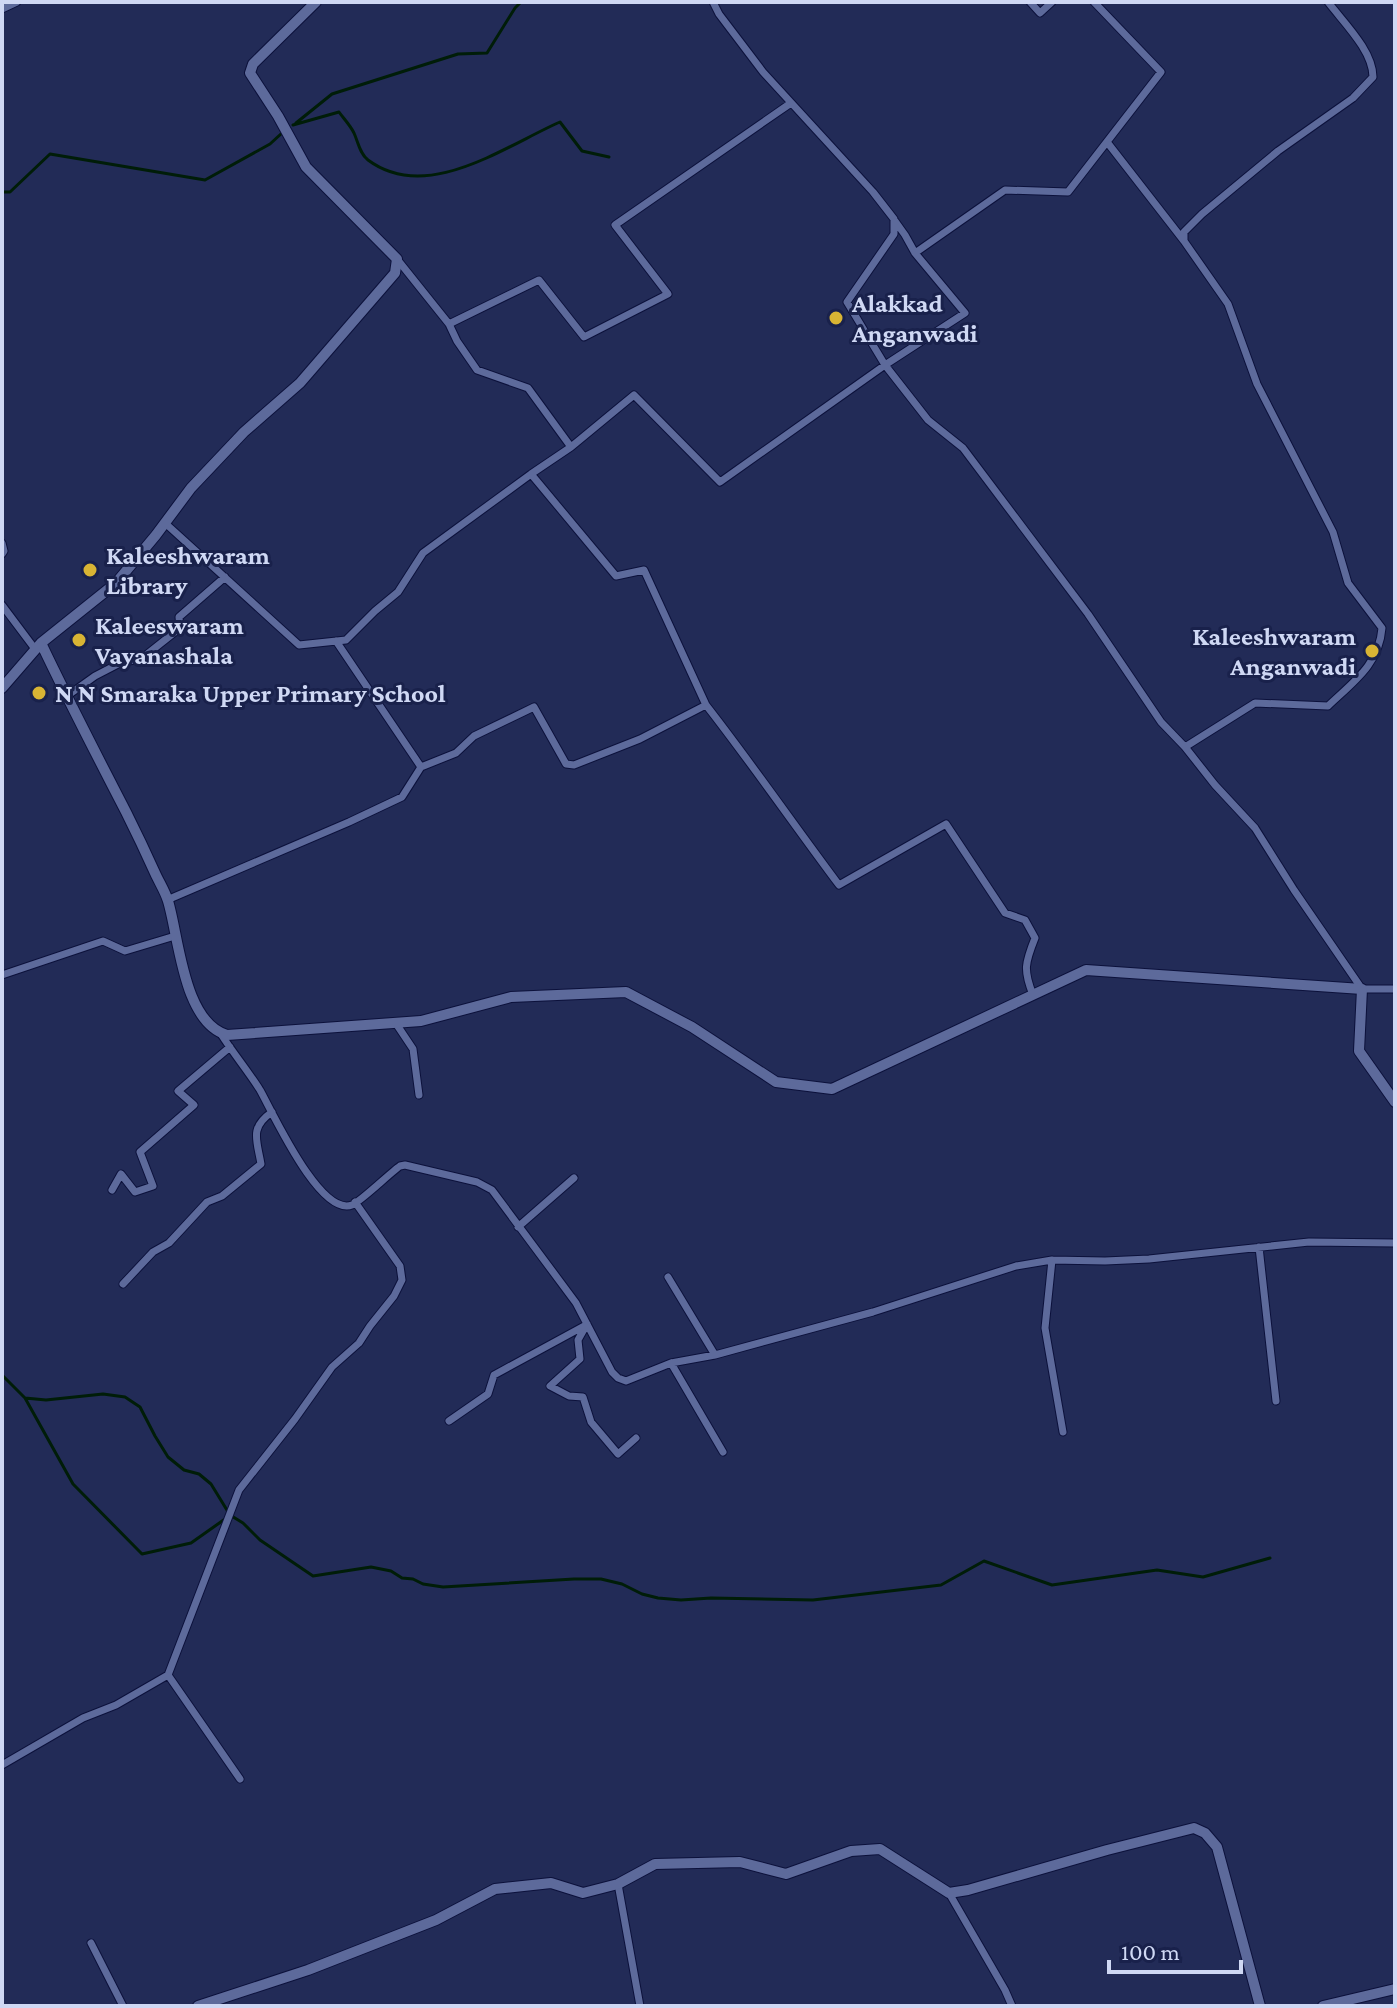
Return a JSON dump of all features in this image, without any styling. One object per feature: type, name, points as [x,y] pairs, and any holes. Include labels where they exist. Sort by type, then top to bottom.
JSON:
[{"type":"street","points":[[2,9],[17,2]]},
{"type":"street","points":[[316,2],[253,64],[250,73],[306,167],[397,259],[449,324],[477,370],[528,388],[571,447]]},
{"type":"street","points":[[165,523],[299,645],[346,640],[398,592],[423,553],[571,447],[634,395],[720,482],[885,365],[965,313],[915,253],[873,192],[763,72],[713,2]]},
{"type":"street","points":[[1030,2],[1040,13],[1052,2]]},
{"type":"street","points":[[915,253],[1005,190],[1068,192],[1161,72],[1094,2]]},
{"type":"street","points":[[1184,241],[1184,232],[1202,214],[1278,151],[1353,98],[1373,77],[1369,55],[1328,2]]},
{"type":"street","points":[[449,324],[539,280],[584,337],[668,294],[615,225],[791,103]]},
{"type":"street","points":[[1107,142],[1184,241],[1228,304],[1257,384],[1333,532],[1348,583],[1382,628],[1381,644],[1369,668],[1328,706],[1255,703],[1185,747]]},
{"type":"street","points":[[894,219],[894,234],[847,302],[885,365],[928,420],[963,448],[1088,614],[1161,722],[1255,828],[1362,989],[1359,1051],[1395,1102]]},
{"type":"street","points":[[2,688],[38,646],[116,583],[191,488],[244,432],[300,383],[395,273],[397,259]]},
{"type":"street","points":[[531,474],[616,576],[644,570],[706,705],[839,885],[946,824],[1005,913],[1025,920],[1035,938],[1025,975],[1033,995]]},
{"type":"street","points":[[2,543],[2,554]]},
{"type":"street","points":[[67,696],[122,662],[141,659],[180,628],[179,617],[225,577]]},
{"type":"street","points":[[2,605],[38,646],[67,696],[140,841],[167,900],[182,971],[194,999],[204,1017],[220,1032],[257,1086],[305,1169],[326,1196],[341,1205],[353,1205],[400,1166],[409,1165],[487,1186],[559,1280],[618,1378],[626,1381],[671,1363],[715,1355],[873,1312],[1016,1266],[1052,1260],[1119,1261],[1309,1242],[1395,1243]]},
{"type":"street","points":[[336,641],[421,767]]},
{"type":"street","points":[[167,900],[402,797],[421,767],[456,753],[474,736],[534,707],[566,764],[574,765],[640,739],[706,705]]},
{"type":"street","points":[[2,975],[103,941],[125,951],[175,936]]},
{"type":"street","points":[[220,1032],[227,1035],[421,1021],[511,997],[626,992],[692,1027],[776,1082],[832,1089],[1086,970],[1395,989]]},
{"type":"street","points":[[395,1022],[413,1049],[419,1095]]},
{"type":"street","points":[[112,1190],[121,1174],[135,1192],[153,1186],[140,1152],[194,1105],[178,1091],[230,1047]]},
{"type":"street","points":[[123,1284],[153,1252],[169,1243],[207,1202],[222,1196],[261,1164],[255,1132],[261,1120],[272,1112]]},
{"type":"street","points":[[518,1227],[574,1178]]},
{"type":"street","points":[[2,1765],[168,1675],[239,1490],[332,1367],[359,1343],[394,1296],[402,1280],[400,1266],[355,1202]]},
{"type":"street","points":[[1259,1247],[1276,1401]]},
{"type":"street","points":[[1052,1260],[1045,1328],[1063,1432]]},
{"type":"street","points":[[668,1277],[715,1355]]},
{"type":"street","points":[[449,1421],[488,1394],[494,1375],[587,1324]]},
{"type":"street","points":[[587,1324],[578,1340],[580,1359],[550,1386],[569,1396],[583,1397],[591,1422],[618,1454],[636,1438]]},
{"type":"street","points":[[671,1363],[723,1452]]},
{"type":"street","points":[[168,1675],[240,1779]]},
{"type":"street","points":[[949,1893],[1194,1828],[1205,1833],[1217,1847],[1260,2006]]},
{"type":"street","points":[[198,2006],[308,1970],[436,1920],[495,1889],[551,1883],[583,1893],[618,1884],[655,1864],[740,1862],[786,1874],[851,1851],[880,1849],[949,1893],[1012,2006]]},
{"type":"street","points":[[618,1884],[640,2006]]},
{"type":"street","points":[[91,1943],[123,2006]]},
{"type":"street","points":[[1323,2006],[1395,1989]]},
{"type":"waterway","points":[[296,123],[332,94],[458,54],[487,53],[521,2]]},
{"type":"waterway","points":[[293,125],[339,112],[368,160],[391,172],[415,176],[440,174],[466,166],[560,122],[582,151],[609,157]]},
{"type":"waterway","points":[[2,192],[10,192],[50,154],[205,180],[270,144],[282,133]]},
{"type":"waterway","points":[[2,1375],[25,1398],[46,1400],[103,1394],[125,1397],[140,1407],[168,1457],[184,1470],[199,1474],[211,1484],[230,1515],[313,1576],[371,1567],[391,1571],[423,1584],[443,1587],[601,1579],[658,1598],[813,1600],[941,1585],[984,1561],[1052,1585],[1157,1570],[1203,1577],[1270,1558]]},
{"type":"waterway","points":[[25,1398],[73,1484],[142,1554],[191,1543],[225,1519]]},
{"type":"place","name":"Alakkad Anganwadi","points":[[836,318]]},
{"type":"place","name":"Kaleeshwaram Library","points":[[90,570]]},
{"type":"place","name":"Kaleeswaram Vayanashala","points":[[79,640]]},
{"type":"place","name":"Kaleeshwaram Anganwadi","points":[[1372,651]]},
{"type":"place","name":"N N Smaraka Upper Primary School","points":[[39,693]]}]
